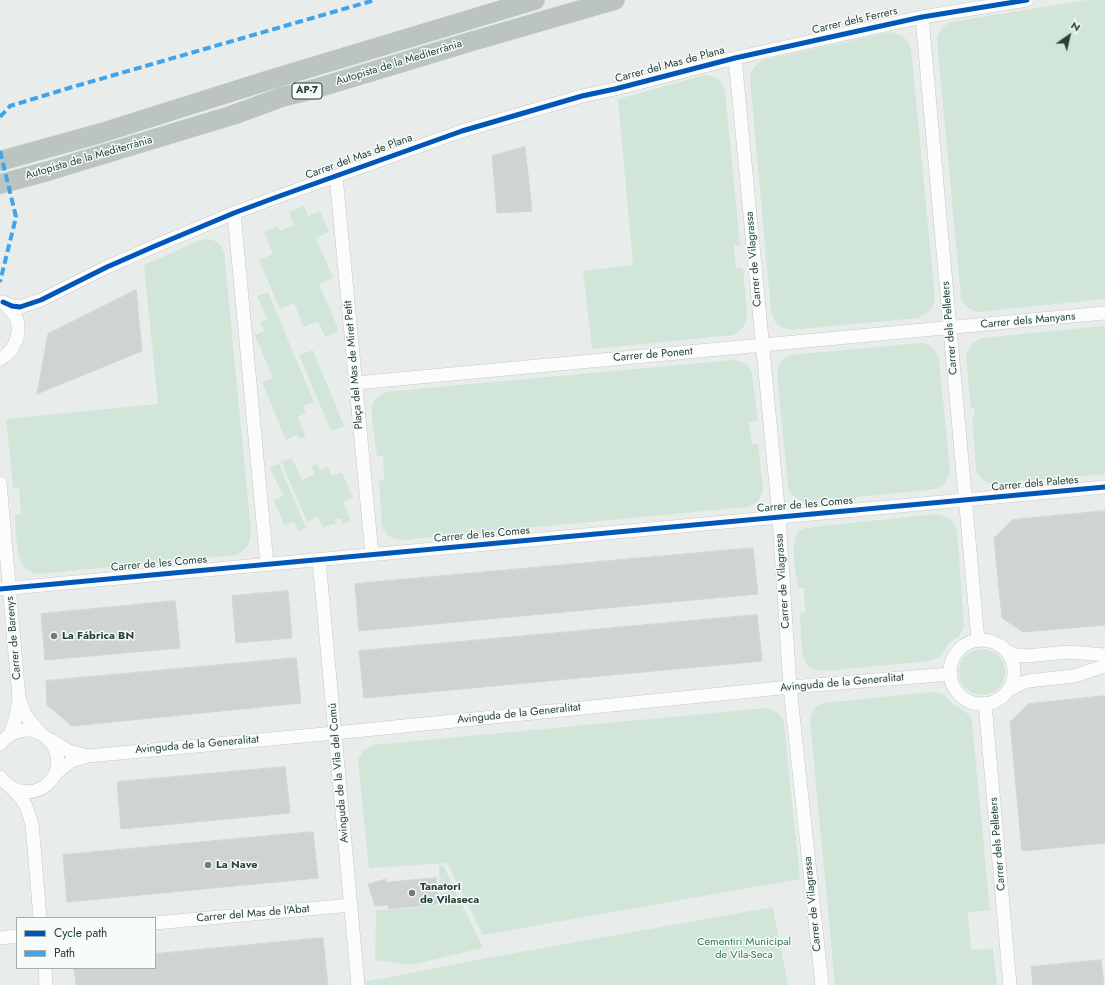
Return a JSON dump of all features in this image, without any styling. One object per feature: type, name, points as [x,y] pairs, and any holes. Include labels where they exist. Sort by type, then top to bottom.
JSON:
[{"type":"highway","name":"Autopista de la Mediterrània","points":[[0,161],[101,133],[269,80],[535,0]]},
{"type":"highway","name":"Autopista de la Mediterrània","points":[[0,184],[233,115],[282,97],[314,89],[615,0]]},
{"type":"street","name":"Carrer dels Ferrers","points":[[735,58],[922,17],[1027,0]]},
{"type":"street","name":"Carrer dels Pelleters","points":[[922,17],[978,640]]},
{"type":"street","name":"Carrer del Mas de Plana","points":[[2,302],[20,307],[41,300],[155,246],[234,213],[457,133],[582,96],[735,58]]},
{"type":"street","name":"Carrer de Vilagrassa","points":[[735,58],[779,517],[790,687],[822,985]]},
{"type":"street","name":"Plaça del Mas de Miret Petit","points":[[336,176],[372,555]]},
{"type":"street","points":[[234,213],[267,565]]},
{"type":"street","name":"Carrer del Mas de Plana","points":[[1,359],[10,351],[16,342],[18,331],[25,316],[41,300]]},
{"type":"street","points":[[2,302],[12,310],[17,320],[18,331]]},
{"type":"street","name":"Carrer dels Manyans","points":[[950,328],[1105,313]]},
{"type":"street","name":"Carrer de Ponent","points":[[356,383],[950,328]]},
{"type":"street","name":"Carrer de Barenys","points":[[0,483],[5,589],[19,698],[26,716],[52,743],[57,752],[58,763],[52,778]]},
{"type":"street","name":"Carrer dels Paletes","points":[[966,500],[1105,487]]},
{"type":"street","name":"Carrer de les Comes","points":[[5,589],[966,500]]},
{"type":"street","name":"Avinguda de la Vila del Comú","points":[[319,560],[358,985]]},
{"type":"street","points":[[1008,691],[1013,682],[1014,671],[1012,660],[1006,651],[998,644],[988,640],[978,640],[961,648],[951,665],[953,684],[958,692],[966,699],[975,703],[993,702],[1008,691],[1028,681],[1074,676],[1105,675]]},
{"type":"street","points":[[1006,651],[1016,655],[1026,656],[1069,652],[1105,646]]},
{"type":"street","points":[[1069,652],[1105,655]]},
{"type":"street","points":[[1074,676],[1105,666]]},
{"type":"street","name":"Avinguda de la Generalitat","points":[[52,778],[71,761],[88,756],[790,687],[951,674]]},
{"type":"street","name":"Carrer de Barenys","points":[[4,739],[16,716],[19,698]]},
{"type":"street","name":"Carrer dels Pelleters","points":[[985,703],[1010,985]]},
{"type":"street","points":[[4,739],[16,732],[25,730],[35,731],[42,734]]},
{"type":"street","name":"Avinguda de la Generalitat","points":[[42,734],[69,751],[88,756]]},
{"type":"street","points":[[5,784],[23,792],[32,792],[42,788],[52,778]]},
{"type":"street","points":[[40,917],[32,824],[36,800],[52,778]]},
{"type":"street","points":[[5,784],[22,800],[26,806],[32,824]]},
{"type":"street","name":"Carrer del Mas de l'Abat","points":[[156,923],[351,905]]},
{"type":"street","points":[[0,938],[16,936]]},
{"type":"street","points":[[45,969],[46,985]]},
{"type":"green space","points":[[1087,0],[1105,0],[1105,299],[977,312],[971,310],[961,298],[937,41],[939,32],[950,22]]},
{"type":"green space","points":[[891,32],[904,38],[908,42],[911,49],[935,298],[933,305],[927,313],[917,318],[790,330],[782,328],[775,322],[771,311],[750,79],[752,70],[763,60]]},
{"type":"green space","points":[[705,75],[718,79],[722,83],[725,90],[740,245],[734,246],[736,268],[743,268],[747,312],[745,323],[739,331],[733,335],[592,349],[583,271],[633,265],[618,99]]},
{"type":"green space","points":[[304,206],[308,216],[320,211],[329,232],[316,238],[333,278],[319,284],[339,331],[325,337],[318,321],[304,327],[294,303],[280,309],[259,260],[273,254],[264,232],[278,226],[280,231],[294,225],[289,212]]},
{"type":"green space","points":[[207,239],[218,243],[224,252],[251,531],[248,546],[236,555],[38,574],[32,573],[24,567],[19,557],[15,515],[21,514],[19,488],[13,488],[6,419],[158,404],[144,265],[201,240]]},
{"type":"green space","points":[[268,292],[314,402],[303,406],[306,413],[298,417],[306,436],[299,439],[297,435],[286,440],[262,382],[273,378],[255,335],[264,331],[260,323],[267,319],[257,296]]},
{"type":"green space","points":[[1105,326],[1105,474],[994,484],[983,480],[976,469],[972,417],[975,416],[974,408],[971,408],[966,356],[971,345],[981,338]]},
{"type":"green space","points":[[920,343],[927,344],[932,347],[939,359],[950,471],[945,482],[936,489],[809,502],[796,498],[788,487],[777,373],[781,362],[791,355]]},
{"type":"green space","points":[[313,350],[344,426],[331,431],[299,355]]},
{"type":"green space","points":[[733,360],[740,361],[745,364],[751,371],[758,421],[749,422],[752,445],[758,444],[763,489],[759,498],[750,506],[401,540],[394,539],[389,536],[382,527],[379,480],[384,479],[383,456],[377,456],[372,422],[372,405],[379,396],[385,392]]},
{"type":"green space","points":[[292,458],[302,480],[315,474],[311,466],[317,464],[320,470],[328,467],[332,476],[342,472],[353,497],[343,502],[351,521],[343,524],[340,518],[334,520],[336,523],[323,528],[318,517],[307,522],[281,462]]},
{"type":"green space","points":[[279,464],[306,528],[298,532],[294,521],[284,525],[274,500],[283,496],[270,467]]},
{"type":"green space","points":[[935,514],[948,518],[957,529],[964,627],[959,636],[951,641],[938,658],[928,661],[825,671],[811,668],[805,660],[802,647],[800,613],[805,612],[804,588],[798,588],[794,554],[795,541],[798,533],[805,528]]},
{"type":"green space","points":[[977,649],[987,649],[995,653],[1001,659],[1005,667],[1005,677],[1001,685],[995,691],[987,695],[977,695],[969,691],[963,685],[959,677],[959,667],[963,659],[969,653]]},
{"type":"green space","points":[[932,692],[946,696],[952,704],[970,715],[972,723],[990,910],[968,912],[971,950],[993,949],[997,985],[835,985],[810,721],[811,714],[816,707],[824,703]]},
{"type":"green space","points":[[767,708],[778,713],[784,723],[800,879],[483,935],[447,863],[369,868],[358,761],[364,751],[373,745]]},
{"type":"green space","points":[[443,865],[483,948],[410,965],[375,960],[376,910],[440,905],[439,866]]},
{"type":"green space","name":"Cementiri Municipal de Vila-Seca","points":[[773,907],[788,985],[364,985],[364,982],[498,956]]},
{"type":"building","points":[[525,147],[532,211],[497,213],[492,156]]},
{"type":"building","points":[[136,290],[142,351],[37,394],[48,334]]},
{"type":"building","points":[[1105,511],[1105,625],[1023,632],[1002,618],[994,538],[1012,520]]},
{"type":"building","points":[[753,548],[758,594],[359,631],[355,584]]},
{"type":"building","points":[[288,591],[292,638],[236,643],[232,596]]},
{"type":"building","points":[[175,601],[180,648],[45,660],[41,614]]},
{"type":"building","points":[[757,615],[762,661],[364,698],[359,651]]},
{"type":"building","points":[[296,658],[301,703],[72,726],[47,705],[46,681]]},
{"type":"building","points":[[1105,696],[1105,843],[1022,851],[1010,722],[1028,704]]},
{"type":"building","points":[[285,767],[290,813],[121,829],[117,782]]},
{"type":"building","points":[[313,832],[318,878],[67,902],[63,855]]},
{"type":"building","name":"Tanatori de Vilaseca","points":[[436,878],[438,904],[388,909],[388,905],[375,906],[368,884],[386,879],[386,882]]},
{"type":"building","points":[[323,938],[328,985],[76,985],[74,969],[156,969],[156,954]]},
{"type":"building","points":[[1101,960],[1104,985],[1033,985],[1031,967]]},
{"type":"marked path","points":[[0,117],[10,106],[375,0]]},
{"type":"marked path","points":[[0,151],[16,217],[0,282]]},
{"type":"cycle path","points":[[3,302],[12,306],[20,307],[41,300],[107,267],[234,213],[462,131],[582,96],[735,58],[922,17],[1027,0]]},
{"type":"cycle path","points":[[0,589],[1105,487]]},
{"type":"place","name":"La Fábrica BN","points":[[54,636]]},
{"type":"place","name":"La Nave","points":[[208,865]]},
{"type":"place","name":"Tanatori de Vilaseca","points":[[412,893]]}]
